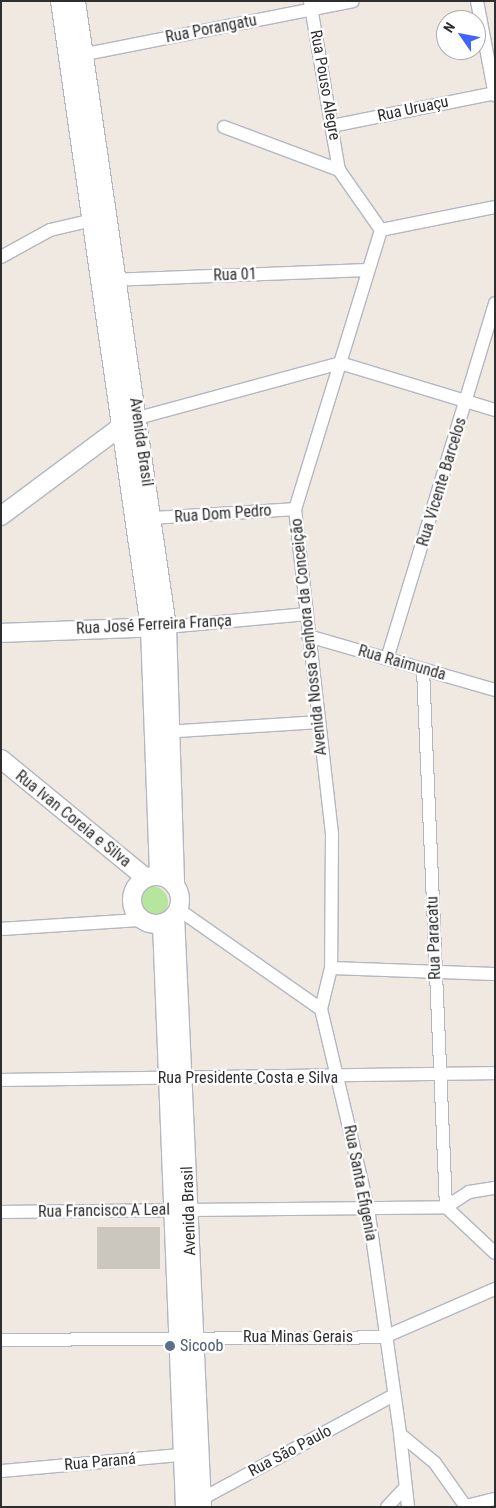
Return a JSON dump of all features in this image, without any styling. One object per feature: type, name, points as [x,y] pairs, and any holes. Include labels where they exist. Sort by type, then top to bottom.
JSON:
[{"type":"street","name":"Avenida Brasil","points":[[60,1],[76,56],[173,733],[175,886],[172,916],[175,1077],[194,1505]]},
{"type":"street","name":"Avenida Brasil","points":[[76,1],[76,56]]},
{"type":"street","name":"Rua Porangatu","points":[[76,56],[311,5],[353,1]]},
{"type":"street","points":[[477,1],[495,93]]},
{"type":"street","name":"Rua Pouso Alegre","points":[[311,5],[339,170]]},
{"type":"street","name":"Rua Uruaçu","points":[[332,126],[495,93]]},
{"type":"street","points":[[224,127],[339,170],[380,230],[495,207]]},
{"type":"street","name":"Avenida Brasil","points":[[91,156],[93,220],[109,280]]},
{"type":"street","points":[[1,257],[50,230],[93,220]]},
{"type":"street","name":"Avenida Nossa Senhora da Conceição","points":[[320,1009],[331,968],[332,835],[295,509],[380,230]]},
{"type":"street","name":"Rua 01","points":[[109,280],[368,270]]},
{"type":"street","name":"Rua Vicente Barcelos","points":[[387,659],[467,401],[495,303]]},
{"type":"street","points":[[1,516],[129,420],[340,363],[495,410]]},
{"type":"street","name":"Avenida Brasil","points":[[129,420],[152,518],[158,627],[153,732],[152,877]]},
{"type":"street","name":"Rua Dom Pedro","points":[[152,518],[295,509]]},
{"type":"street","name":"Rua José Ferreira França","points":[[1,633],[158,627],[306,614]]},
{"type":"street","name":"Rua Raimunda","points":[[308,636],[495,690]]},
{"type":"street","name":"Rua Paracatu","points":[[423,669],[446,1207]]},
{"type":"street","points":[[153,732],[173,733],[318,722]]},
{"type":"street","name":"Rua Ivan Coreia e Silva","points":[[1,759],[152,877],[175,886]]},
{"type":"street","points":[[142,920],[131,898],[152,877]]},
{"type":"street","points":[[1,928],[142,920],[172,916],[320,1009]]},
{"type":"street","points":[[331,968],[495,974]]},
{"type":"street","name":"Rua Santa Efigenia","points":[[320,1009],[339,1078],[368,1208],[384,1337],[400,1434],[408,1507]]},
{"type":"street","name":"Rua Presidente Costa e Silva","points":[[1,1080],[175,1077],[339,1078],[495,1074]]},
{"type":"street","points":[[495,1188],[469,1192],[446,1207],[495,1254]]},
{"type":"street","name":"Rua Francisco A Leal","points":[[1,1212],[446,1207]]},
{"type":"street","name":"Rua Minas Gerais","points":[[1,1340],[186,1337],[384,1337],[495,1289]]},
{"type":"street","name":"Rua São Paulo","points":[[194,1505],[394,1395]]},
{"type":"street","points":[[400,1434],[436,1463],[466,1506],[495,1499]]},
{"type":"street","name":"Rua Paraná","points":[[1,1471],[192,1453]]},
{"type":"street","points":[[387,1507],[405,1488]]},
{"type":"green space","points":[[152,886],[164,890],[168,902],[164,914],[152,918],[140,914],[136,902],[140,890]]},
{"type":"building","points":[[97,1227],[160,1227],[160,1269],[97,1269]]},
{"type":"place","name":"Sicoob","points":[[170,1346]]}]
